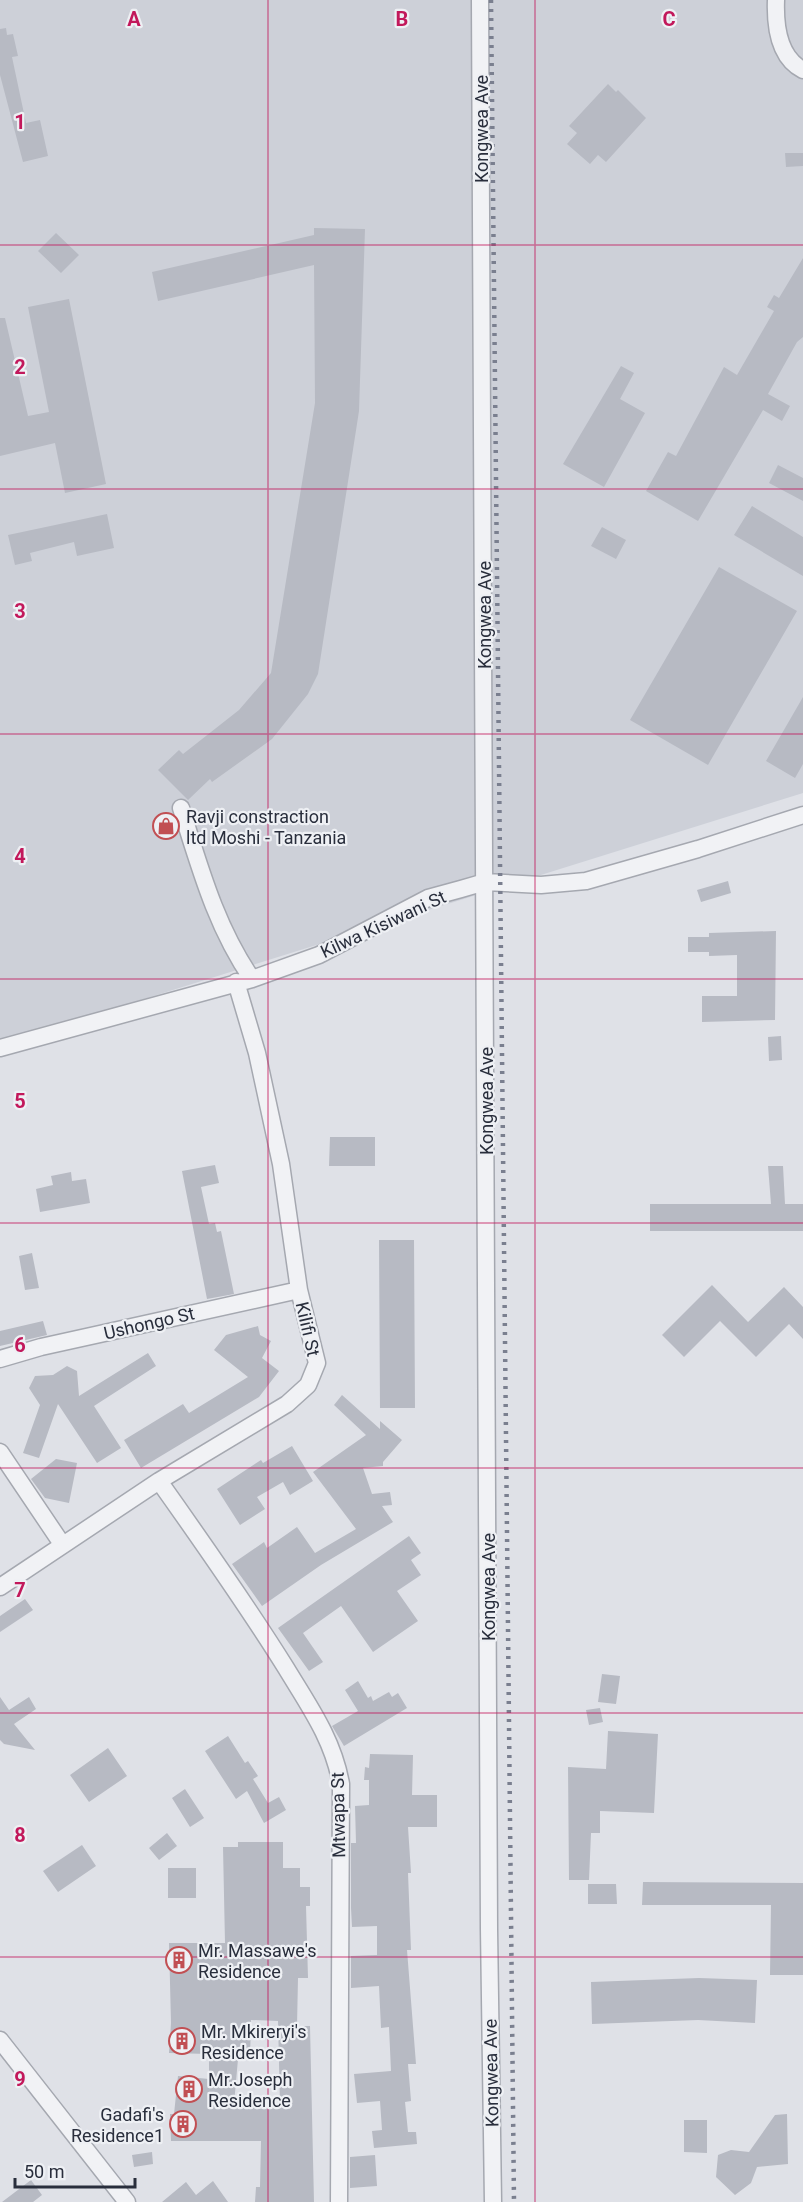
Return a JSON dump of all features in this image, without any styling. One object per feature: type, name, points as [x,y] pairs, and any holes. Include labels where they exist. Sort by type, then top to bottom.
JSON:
[{"type":"street","name":"Kongwea Ave","points":[[480,0],[489,1929],[494,2202]]},
{"type":"street","points":[[776,0],[775,14],[782,51],[795,66],[803,70]]},
{"type":"street","name":"Kilifi St","points":[[0,1587],[159,1481],[288,1404],[308,1385],[317,1363],[299,1290],[282,1164],[257,1053],[244,981],[206,888],[182,808]]},
{"type":"street","name":"Kilwa Kisiwani St","points":[[0,1048],[244,981],[319,955],[428,898],[485,882],[541,885],[586,881],[687,853],[803,814]]},
{"type":"street","name":"Ushongo St","points":[[0,1359],[41,1347],[299,1290]]},
{"type":"street","points":[[0,1452],[62,1544]]},
{"type":"street","name":"Mtwapa St","points":[[159,1481],[253,1614],[328,1737],[337,1760],[341,1784],[339,2202]]},
{"type":"street","points":[[0,2040],[127,2202]]},
{"type":"shaded area","points":[[0,0],[803,0],[803,793],[0,1044]]},
{"type":"building","points":[[6,28],[7,35],[13,34],[18,56],[12,57],[26,123],[40,120],[48,156],[23,162],[0,75],[0,29]]},
{"type":"building","points":[[608,84],[616,92],[618,90],[646,118],[606,162],[598,155],[590,164],[567,144],[577,133],[569,126]]},
{"type":"building","points":[[785,153],[803,153],[803,166],[786,167]]},
{"type":"building","points":[[314,228],[365,229],[359,411],[318,674],[308,694],[272,739],[212,782],[210,779],[188,800],[158,770],[179,750],[183,754],[239,710],[271,673],[315,403],[314,265],[158,301],[152,272],[314,235]]},
{"type":"building","points":[[56,233],[79,255],[61,273],[38,251]]},
{"type":"building","points":[[803,258],[803,337],[797,342],[768,394],[790,406],[782,421],[763,410],[698,521],[646,491],[668,452],[676,456],[724,367],[737,375],[774,311],[767,307],[774,295],[779,298]]},
{"type":"building","points":[[69,299],[106,484],[65,493],[55,443],[0,456],[0,318],[5,318],[28,416],[49,412],[28,307]]},
{"type":"building","points":[[621,366],[634,373],[620,399],[645,413],[604,487],[563,464]]},
{"type":"building","points":[[778,465],[803,478],[803,501],[769,483]]},
{"type":"building","points":[[752,506],[803,537],[803,576],[734,535]]},
{"type":"building","points":[[107,514],[114,548],[77,556],[74,542],[30,553],[32,561],[15,565],[8,535]]},
{"type":"building","points":[[602,527],[626,540],[616,559],[591,546]]},
{"type":"building","points":[[719,567],[797,611],[708,765],[630,720]]},
{"type":"building","points":[[803,697],[803,764],[795,778],[766,761]]},
{"type":"building","points":[[728,881],[731,893],[701,902],[697,890]]},
{"type":"building","points":[[776,931],[775,1020],[702,1022],[702,996],[737,996],[737,955],[709,956],[709,952],[688,952],[688,937],[709,937],[709,933]]},
{"type":"building","points":[[781,1036],[782,1060],[769,1061],[768,1037]]},
{"type":"building","points":[[330,1137],[375,1137],[375,1166],[329,1166]]},
{"type":"building","points":[[215,1165],[219,1183],[201,1187],[209,1224],[215,1223],[217,1232],[221,1231],[234,1294],[207,1299],[182,1171]]},
{"type":"building","points":[[768,1166],[783,1166],[785,1204],[803,1204],[803,1231],[650,1231],[650,1204],[771,1204]]},
{"type":"building","points":[[71,1172],[72,1181],[86,1179],[90,1203],[40,1212],[36,1189],[53,1185],[51,1176]]},
{"type":"building","points":[[379,1240],[414,1240],[415,1408],[380,1408]]},
{"type":"building","points":[[32,1253],[39,1288],[25,1290],[19,1256]]},
{"type":"building","points":[[712,1285],[748,1322],[784,1287],[803,1307],[803,1339],[789,1324],[756,1357],[720,1321],[684,1357],[662,1335]]},
{"type":"building","points":[[43,1321],[47,1335],[0,1346],[0,1331]]},
{"type":"building","points":[[258,1326],[260,1335],[271,1341],[262,1358],[279,1371],[259,1397],[141,1468],[124,1440],[183,1404],[189,1413],[248,1377],[214,1350],[226,1335]]},
{"type":"building","points":[[148,1353],[156,1366],[94,1406],[121,1448],[97,1463],[58,1404],[39,1458],[23,1453],[40,1405],[29,1388],[35,1376],[53,1375],[67,1366],[77,1371],[79,1396]]},
{"type":"building","points":[[342,1395],[380,1429],[380,1421],[402,1440],[383,1462],[383,1466],[363,1468],[372,1494],[390,1492],[392,1505],[382,1506],[393,1522],[321,1565],[262,1606],[232,1564],[264,1542],[267,1548],[297,1527],[315,1553],[356,1529],[313,1472],[366,1435],[334,1405]]},
{"type":"building","points":[[292,1446],[313,1481],[290,1495],[283,1482],[257,1497],[265,1509],[240,1525],[217,1489],[261,1460],[263,1463]]},
{"type":"building","points":[[56,1459],[77,1463],[69,1503],[45,1498],[31,1479]]},
{"type":"building","points":[[409,1536],[421,1553],[411,1560],[421,1575],[397,1591],[418,1621],[373,1652],[341,1606],[303,1633],[323,1662],[309,1671],[278,1628]]},
{"type":"building","points":[[25,1599],[33,1610],[0,1632],[0,1616]]},
{"type":"building","points":[[602,1674],[620,1676],[616,1704],[598,1702]]},
{"type":"building","points":[[358,1681],[368,1698],[371,1696],[373,1701],[389,1692],[392,1697],[398,1693],[407,1708],[344,1746],[332,1726],[358,1711],[345,1690]]},
{"type":"building","points":[[0,1697],[9,1710],[29,1697],[36,1709],[14,1724],[35,1750],[4,1744],[0,1740]]},
{"type":"building","points":[[600,1708],[603,1722],[589,1725],[586,1710]]},
{"type":"building","points":[[608,1731],[658,1734],[654,1813],[600,1811],[600,1833],[591,1833],[589,1880],[569,1880],[568,1767],[606,1769]]},
{"type":"building","points":[[228,1736],[245,1763],[248,1761],[258,1776],[253,1779],[268,1803],[279,1797],[286,1810],[264,1823],[247,1791],[236,1799],[205,1751]]},
{"type":"building","points":[[108,1748],[127,1776],[89,1802],[70,1775]]},
{"type":"building","points":[[370,1754],[413,1755],[412,1795],[437,1795],[437,1827],[408,1827],[411,1873],[408,1873],[411,1950],[407,1950],[416,2064],[408,2064],[411,2101],[405,2102],[408,2132],[416,2132],[417,2144],[374,2148],[372,2131],[382,2130],[380,2101],[357,2103],[354,2074],[391,2071],[389,2027],[381,2028],[379,1986],[351,1988],[351,1956],[377,1955],[377,1926],[352,1927],[351,1908],[351,1843],[356,1843],[355,1806],[369,1805],[369,1780],[364,1780],[365,1767],[369,1768]]},
{"type":"building","points":[[185,1789],[204,1818],[190,1827],[172,1798]]},
{"type":"building","points":[[167,1833],[177,1846],[159,1860],[149,1848]]},
{"type":"building","points":[[238,1842],[283,1842],[283,1868],[300,1868],[300,1887],[310,1887],[310,1906],[306,1906],[308,1978],[298,1978],[297,2026],[310,2026],[314,2202],[255,2202],[256,2187],[260,2187],[261,2141],[171,2141],[170,2114],[174,2114],[178,2076],[209,2079],[209,2054],[169,2053],[171,2023],[169,1943],[225,1943],[223,1847],[238,1847]],"holes":[[[251,2020],[278,2021],[280,2104],[234,2104],[238,2059],[250,2059]]]},
{"type":"building","points":[[82,1845],[96,1866],[58,1892],[43,1871]]},
{"type":"building","points":[[168,1868],[196,1868],[196,1898],[168,1898]]},
{"type":"building","points":[[643,1882],[803,1883],[803,1975],[770,1975],[771,1905],[642,1905]]},
{"type":"building","points":[[588,1884],[616,1884],[617,1904],[588,1904]]},
{"type":"building","points":[[699,1978],[757,1980],[755,2023],[698,2020],[592,2024],[591,1982]]},
{"type":"building","points":[[787,2114],[788,2164],[757,2167],[751,2183],[735,2195],[716,2177],[718,2155],[731,2150],[749,2152],[775,2115]]},
{"type":"building","points":[[684,2120],[707,2120],[707,2153],[684,2152]]},
{"type":"building","points":[[152,2152],[153,2164],[134,2167],[132,2155]]},
{"type":"building","points":[[375,2155],[377,2186],[350,2188],[350,2157]]},
{"type":"building","points":[[31,2180],[42,2195],[33,2202],[2,2202]]},
{"type":"building","points":[[213,2181],[228,2202],[162,2202],[186,2182],[196,2195]]},
{"type":"railway","points":[[491,0],[514,2202]]},
{"type":"place","name":"Ravji constraction ltd Moshi - Tanzania","points":[[166,826]]},
{"type":"place","name":"Mr. Massawe's Residence","points":[[179,1960]]},
{"type":"place","name":"Mr. Mkireryi's Residence","points":[[182,2041]]},
{"type":"place","name":"Mr.Joseph Residence","points":[[189,2089]]},
{"type":"place","name":"Gadafi's Residence1","points":[[183,2124]]}]
